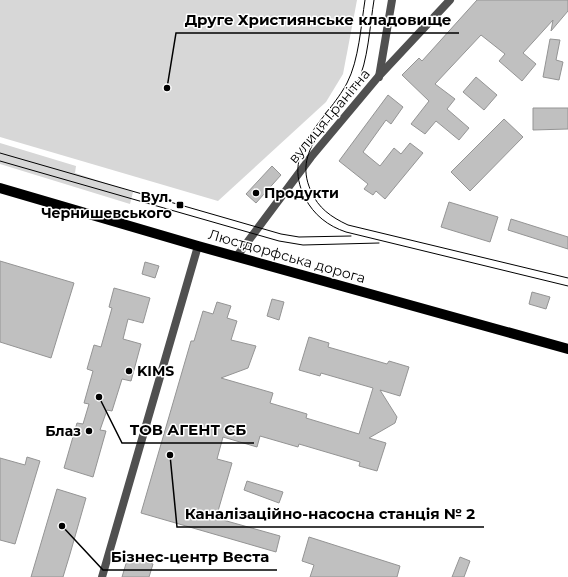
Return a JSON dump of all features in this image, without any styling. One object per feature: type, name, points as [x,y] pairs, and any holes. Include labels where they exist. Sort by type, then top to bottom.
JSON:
[{"type":"main road","name":"Люстдорфська дорога","points":[[0,188],[198,246],[568,349]]},
{"type":"street","points":[[378,77],[392,0]]},
{"type":"street","name":"вулиця Гранітна","points":[[237,256],[298,173],[378,77],[450,0]]},
{"type":"street","points":[[102,577],[198,246]]},
{"type":"shaded area","points":[[0,0],[357,0],[343,74],[326,102],[218,201],[0,137]]},
{"type":"shaded area","points":[[0,143],[76,166],[75,173],[133,192],[130,204],[0,164]]},
{"type":"building","points":[[477,0],[568,0],[568,11],[551,31],[553,20],[523,53],[536,64],[522,81],[499,61],[505,54],[481,35],[435,84],[455,99],[447,109],[469,128],[459,140],[436,121],[425,134],[411,124],[429,101],[402,75],[419,58],[422,61]]},
{"type":"building","points":[[550,39],[560,40],[556,60],[563,62],[559,80],[543,77]]},
{"type":"building","points":[[476,77],[497,95],[484,110],[463,92]]},
{"type":"building","points":[[388,95],[403,107],[391,124],[386,120],[363,152],[380,166],[394,148],[401,154],[410,143],[423,153],[385,199],[376,191],[373,195],[364,189],[368,184],[339,161]]},
{"type":"building","points":[[533,108],[568,108],[568,129],[533,130]]},
{"type":"building","points":[[504,119],[523,137],[470,191],[451,172]]},
{"type":"building","points":[[272,166],[281,175],[256,203],[246,194]]},
{"type":"building","points":[[449,202],[498,217],[490,242],[441,227]]},
{"type":"building","points":[[511,219],[568,237],[568,249],[508,230]]},
{"type":"building","points":[[0,261],[74,283],[51,358],[0,342]]},
{"type":"building","points":[[145,262],[159,266],[155,278],[142,274]]},
{"type":"building","points":[[114,288],[150,298],[143,323],[128,319],[123,339],[141,344],[131,381],[122,379],[112,411],[107,410],[100,430],[106,431],[93,477],[64,468],[77,423],[83,424],[89,404],[84,403],[93,371],[87,369],[94,345],[101,347],[112,308],[109,307]]},
{"type":"building","points":[[532,292],[550,297],[546,309],[529,304]]},
{"type":"building","points":[[272,299],[284,302],[279,320],[267,316]]},
{"type":"building","points":[[217,302],[231,306],[227,318],[237,321],[231,340],[256,346],[248,368],[221,378],[273,393],[270,403],[307,414],[306,418],[359,434],[373,388],[321,373],[320,376],[299,370],[309,337],[329,343],[328,347],[387,364],[389,361],[409,367],[400,396],[380,390],[397,417],[395,423],[369,438],[386,443],[377,471],[359,466],[360,462],[299,444],[298,447],[260,436],[257,447],[223,437],[217,459],[232,463],[216,518],[280,536],[276,552],[141,513],[191,341],[194,341],[203,311],[213,314]]},
{"type":"building","points":[[27,457],[40,461],[15,544],[0,540],[0,458],[25,465]]},
{"type":"building","points":[[247,481],[283,492],[279,503],[244,490]]},
{"type":"building","points":[[57,489],[86,498],[70,554],[63,577],[31,577]]},
{"type":"building","points":[[309,537],[400,566],[397,577],[310,577],[314,565],[302,561]]},
{"type":"building","points":[[128,557],[153,564],[149,577],[122,577]]},
{"type":"building","points":[[460,557],[470,561],[464,577],[452,577]]},
{"type":"tram line","points":[[365,0],[359,42],[351,74],[338,97],[309,136],[302,150],[298,165],[299,181],[305,198],[313,210],[327,223],[346,232],[568,286]]},
{"type":"tram line","points":[[374,0],[368,43],[361,75],[349,96],[319,134],[307,160],[306,175],[311,191],[317,202],[336,219],[348,225],[568,278]]},
{"type":"tram line","points":[[0,153],[281,234],[299,237],[351,236]]},
{"type":"tram line","points":[[0,161],[279,241],[303,245],[379,243]]},
{"type":"place","name":"Друге Християнське кладовище","points":[[167,88]]},
{"type":"place","name":"Продукти","points":[[256,193]]},
{"type":"place","name":"Вул. Чернишевського","points":[[180,205]]},
{"type":"place","name":"KIMS","points":[[129,371]]},
{"type":"place","name":"ТОВ АГЕНТ СБ","points":[[99,397]]},
{"type":"place","name":"Блаз","points":[[89,431]]},
{"type":"place","name":"Каналізаційно-насосна станція № 2","points":[[170,455]]},
{"type":"place","name":"Бізнес-центр Веста","points":[[62,526]]}]
